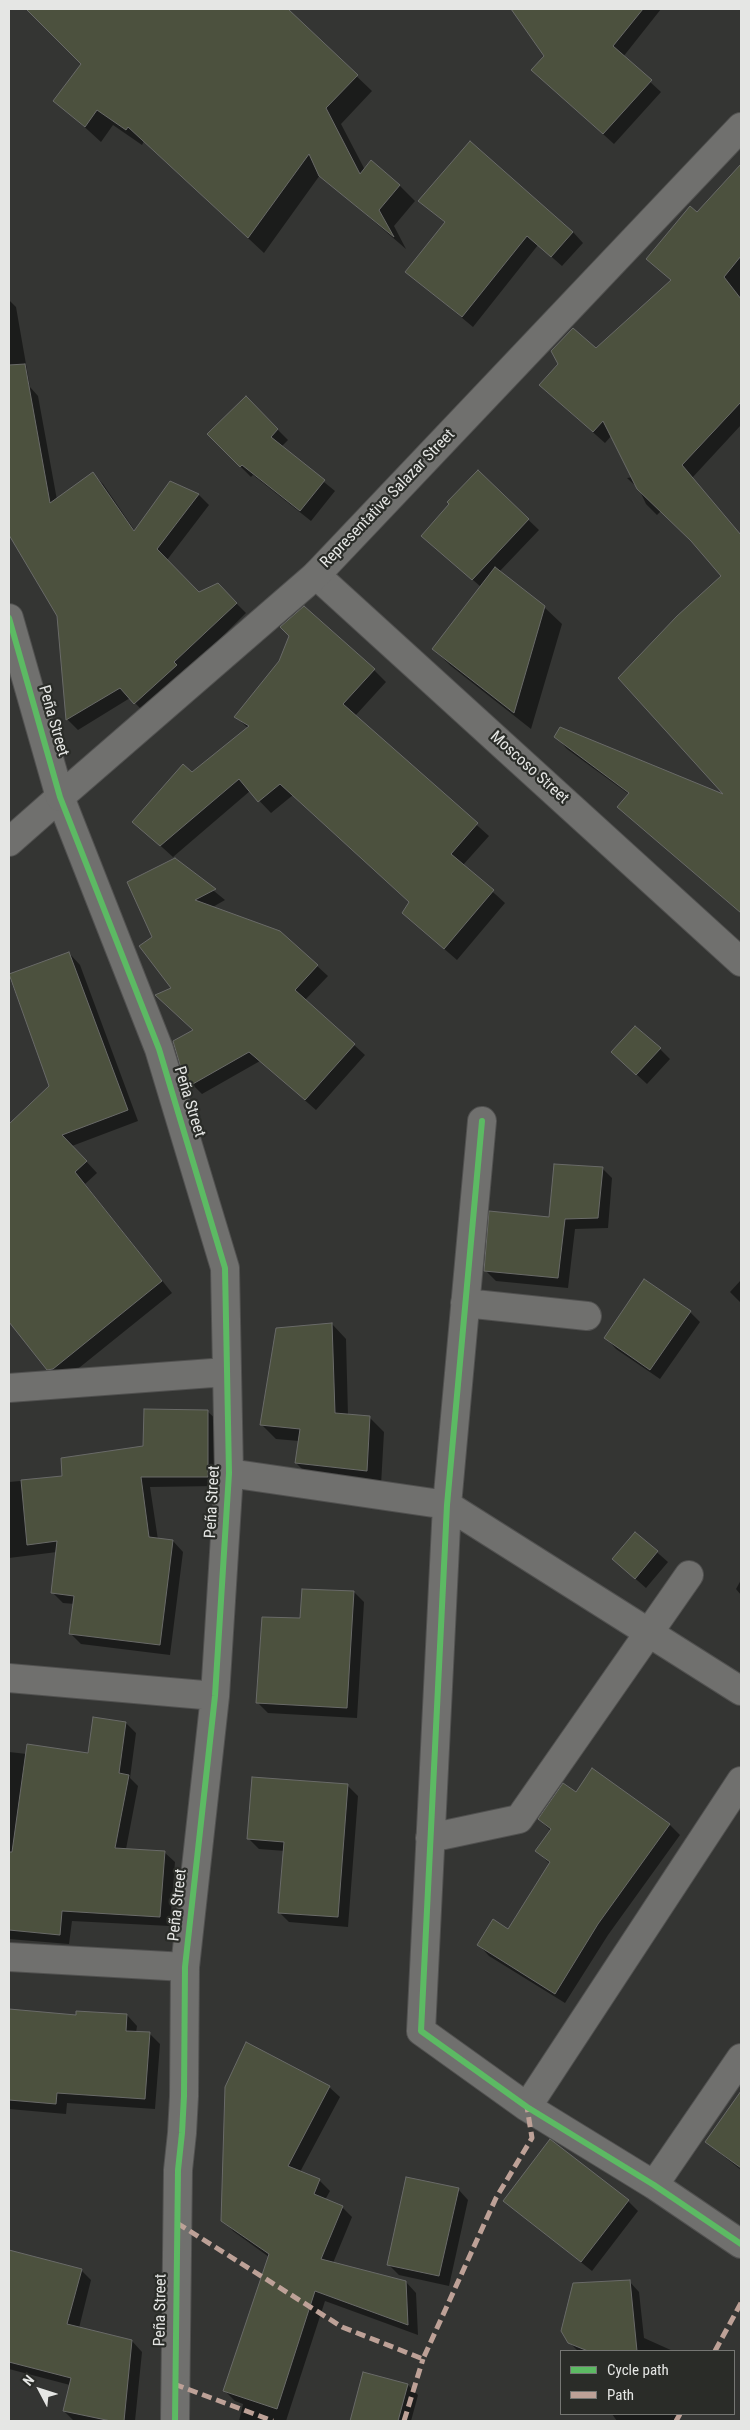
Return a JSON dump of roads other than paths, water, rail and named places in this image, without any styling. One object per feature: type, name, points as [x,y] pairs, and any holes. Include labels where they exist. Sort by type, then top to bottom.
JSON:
[{"type":"street","name":"Representative Salazar Street","points":[[9,842],[316,575],[741,127]]},
{"type":"street","name":"Moscoso Street","points":[[316,575],[741,962]]},
{"type":"street","name":"Peña Street","points":[[9,618],[60,798],[159,1049],[226,1268],[226,1372],[229,1473],[215,1696],[185,1968],[184,2096],[178,2170],[175,2421]]},
{"type":"street","points":[[482,1121],[447,1505],[421,2031],[527,2107],[654,2185],[741,2244]]},
{"type":"street","points":[[465,1304],[587,1316]]},
{"type":"street","points":[[9,1388],[226,1372]]},
{"type":"street","points":[[229,1473],[447,1505],[741,1691]]},
{"type":"street","points":[[430,1838],[519,1819],[689,1575]]},
{"type":"street","points":[[9,1678],[215,1696]]},
{"type":"street","points":[[527,2107],[741,1781]]},
{"type":"street","points":[[9,1957],[185,1968]]},
{"type":"street","points":[[654,2185],[741,2058]]}]
